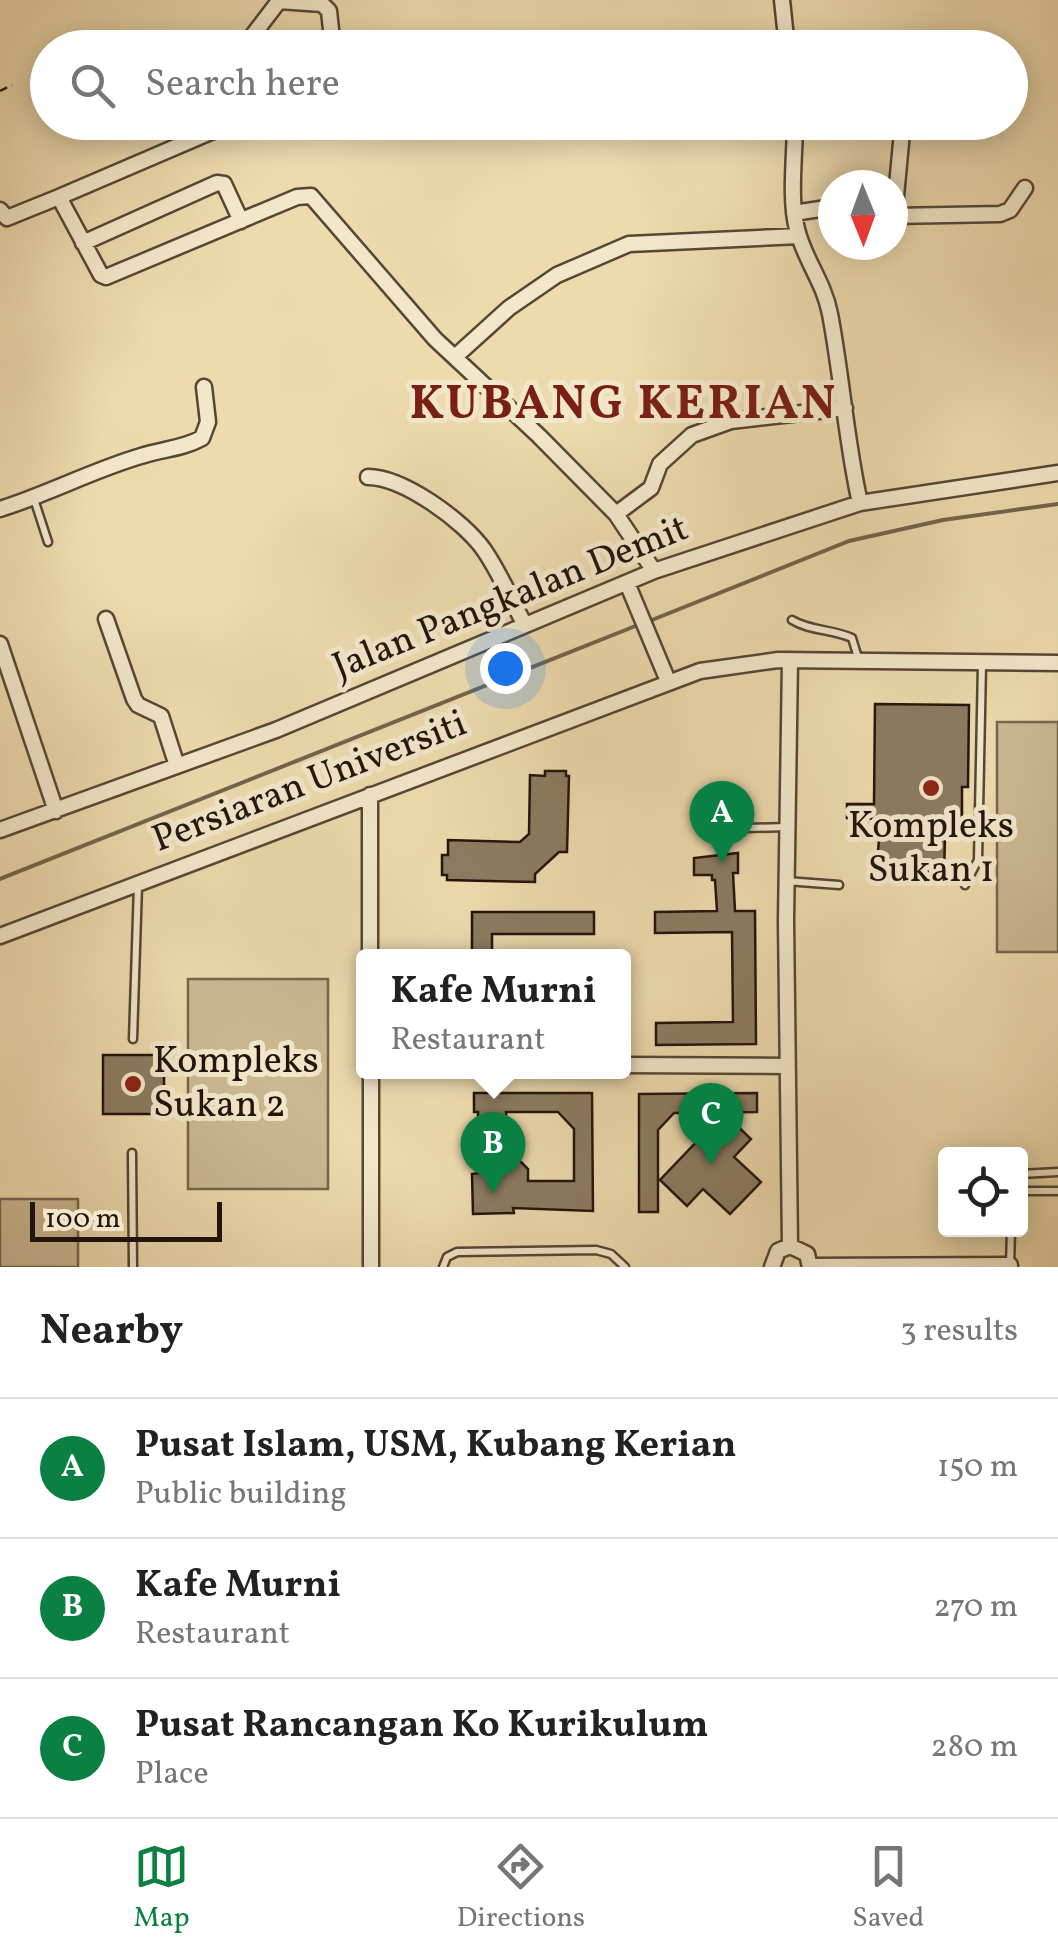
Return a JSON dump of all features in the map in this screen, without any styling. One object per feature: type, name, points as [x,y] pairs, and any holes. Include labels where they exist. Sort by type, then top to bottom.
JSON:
[{"type":"street","points":[[257,30],[278,0],[327,7],[331,30]]},
{"type":"street","points":[[782,0],[785,30]]},
{"type":"street","points":[[2,217],[192,140]]},
{"type":"street","points":[[794,140],[794,212],[799,236],[825,289],[860,503]]},
{"type":"street","points":[[899,170],[902,140]]},
{"type":"street","points":[[83,243],[217,183],[224,184],[242,221]]},
{"type":"street","points":[[908,216],[1000,214],[1010,210],[1024,188]]},
{"type":"street","points":[[59,197],[101,275],[106,277],[297,198],[311,196],[435,340],[456,356],[616,514],[654,572]]},
{"type":"street","points":[[794,212],[818,208]]},
{"type":"street","points":[[456,356],[509,308],[557,274],[628,244],[799,236]]},
{"type":"street","points":[[0,508],[202,438],[208,422],[204,387]]},
{"type":"street","points":[[616,514],[650,488],[660,464],[692,435],[731,421],[845,408]]},
{"type":"street","name":"Jalan Pangkalan Demit","points":[[0,830],[276,730],[654,572],[860,503],[1058,473]]},
{"type":"street","points":[[368,477],[394,480],[471,535],[484,549],[525,625]]},
{"type":"street","points":[[627,583],[668,681]]},
{"type":"street","points":[[106,620],[134,699],[161,716],[177,766]]},
{"type":"street","points":[[0,644],[56,811]]},
{"type":"street","points":[[790,660],[786,881],[790,1246]]},
{"type":"street","name":"Persiaran Universiti","points":[[0,936],[668,681],[725,666],[790,660],[1058,664]]},
{"type":"street","points":[[370,795],[370,949]]},
{"type":"street","points":[[631,1065],[787,1066]]},
{"type":"street","points":[[370,1079],[371,1267]]},
{"type":"street","points":[[772,1267],[778,1251],[790,1246],[807,1254],[810,1266],[1010,1266]]},
{"type":"lane","points":[[34,499],[48,542]]},
{"type":"lane","points":[[792,620],[807,628],[831,630],[852,638],[858,661]]},
{"type":"lane","points":[[965,885],[978,860],[982,662]]},
{"type":"lane","points":[[712,829],[787,827]]},
{"type":"lane","points":[[786,881],[840,885]]},
{"type":"lane","points":[[133,1039],[138,884]]},
{"type":"lane","points":[[132,1153],[133,1267]]},
{"type":"lane","points":[[1028,1174],[1058,1172]]},
{"type":"lane","points":[[1028,1191],[1058,1191]]},
{"type":"lane","points":[[1010,1266],[1011,1237]]},
{"type":"lane","points":[[443,1267],[447,1257],[456,1252],[596,1250],[611,1254],[625,1267]]},
{"type":"path","points":[[0,90],[12,85]]},
{"type":"shaded area","points":[[997,722],[1058,722],[1058,952],[997,952]]},
{"type":"shaded area","points":[[188,979],[328,979],[328,1189],[188,1189]]},
{"type":"shaded area","points":[[0,1199],[78,1199],[78,1267],[0,1267]]},
{"type":"building","name":"Kompleks Sukan 1","points":[[875,704],[969,705],[968,787],[962,787],[962,837],[945,837],[944,873],[876,872],[881,819],[847,818],[847,804],[874,804]]},
{"type":"building","points":[[545,771],[566,771],[569,776],[567,852],[559,852],[535,874],[535,882],[447,880],[447,875],[442,875],[442,855],[448,855],[448,840],[520,842],[529,834],[530,775],[545,776]]},
{"type":"building","points":[[738,853],[738,873],[733,873],[735,911],[755,911],[756,1044],[656,1045],[656,1023],[733,1022],[732,932],[655,933],[655,912],[717,911],[715,880],[712,875],[694,875],[694,858]]},
{"type":"building","points":[[472,912],[594,912],[594,934],[492,934],[492,949],[472,949]]},
{"type":"building","name":"Kompleks Sukan 2","points":[[103,1055],[164,1055],[164,1114],[103,1114]]},
{"type":"building","points":[[474,1093],[592,1093],[593,1211],[513,1208],[514,1213],[473,1214],[472,1174],[479,1173],[478,1112],[474,1112]],"holes":[[[506,1112],[558,1112],[574,1129],[574,1181],[528,1181],[528,1169],[519,1160],[507,1160]]]},
{"type":"building","points":[[757,1093],[757,1112],[674,1113],[658,1130],[658,1212],[639,1212],[639,1094]]},
{"type":"building","points":[[724,1113],[751,1139],[734,1157],[761,1182],[730,1214],[703,1189],[687,1206],[660,1180]]},
{"type":"waterway","points":[[647,622],[849,541],[943,520],[1058,504]]},
{"type":"waterway","points":[[0,879],[638,625]]},
{"type":"place","name":"Kompleks Sukan 1","points":[[931,788]]},
{"type":"place","name":"Pusat Islam, USM, Kubang Kerian","points":[[722,863]]},
{"type":"place","name":"Kompleks Sukan 2","points":[[133,1084]]},
{"type":"place","name":"Pusat Rancangan Ko Kurikulum","points":[[711,1165]]},
{"type":"place","name":"Kafe Murni","points":[[493,1194]]},
{"type":"district","name":"KUBANG KERIAN","points":[[624,405]]}]
